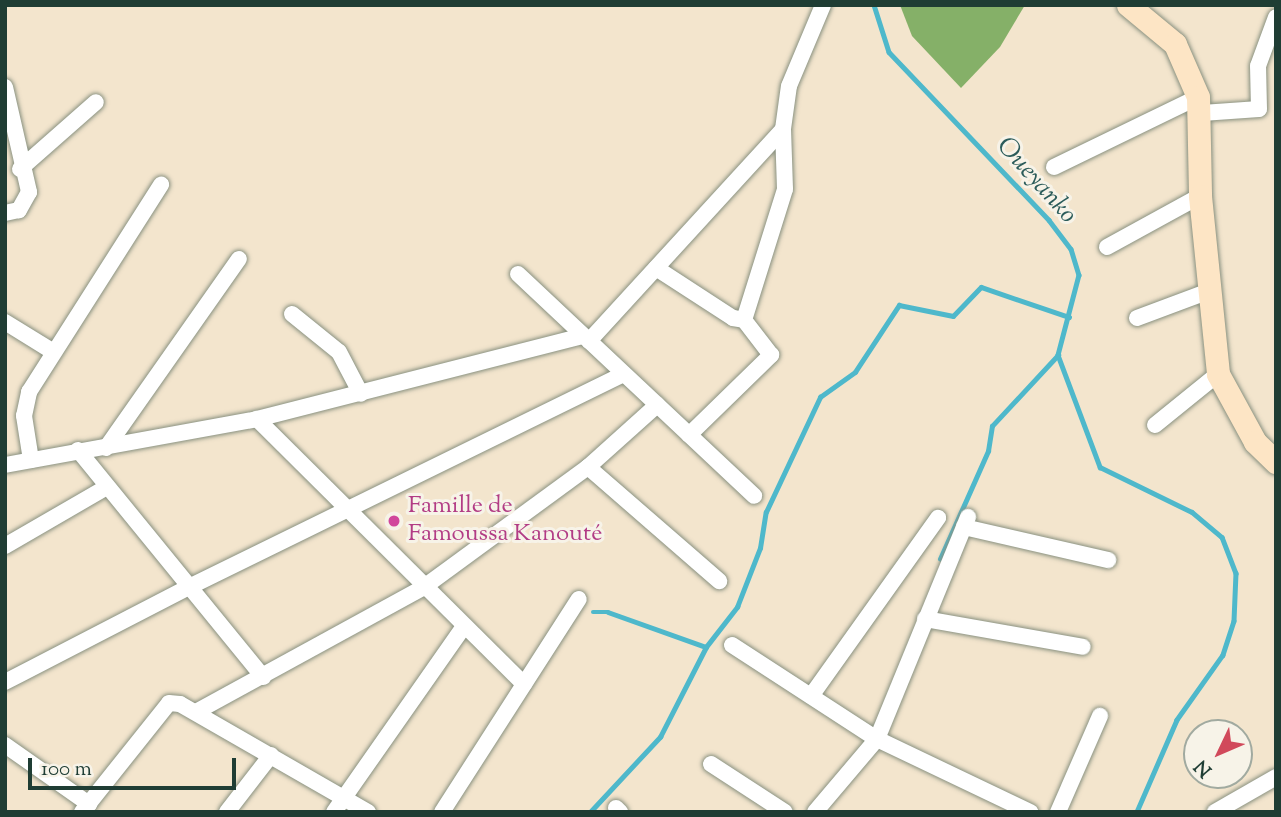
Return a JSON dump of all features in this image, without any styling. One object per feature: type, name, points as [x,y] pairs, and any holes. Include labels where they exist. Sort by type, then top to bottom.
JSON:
[{"type":"street","points":[[744,320],[786,188],[783,129],[789,86],[822,5]]},
{"type":"street","points":[[1128,5],[1175,44],[1200,105],[1200,196],[1219,374],[1255,443],[1276,462]]},
{"type":"street","points":[[1054,167],[1200,105],[1259,108],[1258,66],[1276,17]]},
{"type":"street","points":[[5,87],[20,169],[29,191],[26,203],[5,213]]},
{"type":"street","points":[[20,169],[96,102]]},
{"type":"street","points":[[5,465],[257,419],[586,338],[656,268],[783,129]]},
{"type":"street","points":[[31,460],[24,416],[29,392],[52,351],[161,185]]},
{"type":"street","points":[[1107,247],[1200,196]]},
{"type":"street","points":[[106,448],[239,259]]},
{"type":"street","points":[[656,268],[733,318],[744,320],[771,355],[689,435]]},
{"type":"street","points":[[518,274],[754,496]]},
{"type":"street","points":[[1137,318],[1212,290]]},
{"type":"street","points":[[292,314],[339,352],[361,394]]},
{"type":"street","points":[[5,322],[52,351]]},
{"type":"street","points":[[5,682],[187,588],[349,511],[623,374]]},
{"type":"street","points":[[1155,425],[1219,374]]},
{"type":"street","points":[[196,712],[424,587],[588,467],[657,405]]},
{"type":"street","points":[[257,419],[463,628],[524,684]]},
{"type":"street","points":[[78,450],[105,488],[263,677]]},
{"type":"street","points":[[588,467],[719,581]]},
{"type":"street","points":[[5,546],[105,488]]},
{"type":"street","points":[[811,696],[939,518]]},
{"type":"street","points":[[815,812],[877,739],[966,522],[1108,560]]},
{"type":"street","points":[[442,812],[579,599]]},
{"type":"street","points":[[925,620],[1083,647]]},
{"type":"street","points":[[334,812],[463,628]]},
{"type":"street","points":[[732,645],[877,739],[1031,812]]},
{"type":"street","points":[[8,751],[86,808],[169,703],[196,712],[368,812]]},
{"type":"street","points":[[1058,812],[1100,716]]},
{"type":"street","points":[[227,812],[271,755]]},
{"type":"street","points":[[711,764],[786,812]]},
{"type":"street","points":[[1215,812],[1276,777]]},
{"type":"green space","points":[[900,5],[1025,5],[1000,47],[961,88],[912,36]]},
{"type":"waterway","name":"Oueyanko","points":[[874,5],[889,52],[1049,220],[1071,249],[1079,275],[1058,355],[1100,467],[1192,512],[1222,537],[1236,573],[1234,621],[1223,655],[1177,720],[1137,812]]},
{"type":"waterway","points":[[590,812],[660,737],[706,647],[737,607],[760,548],[766,512],[820,397],[855,372],[899,305],[953,316],[981,287],[1069,317]]},
{"type":"waterway","points":[[940,559],[988,451],[992,426],[1058,355]]},
{"type":"waterway","points":[[593,612],[608,612],[706,647]]},
{"type":"place","name":"Famille de Famoussa Kanouté","points":[[394,521]]}]
